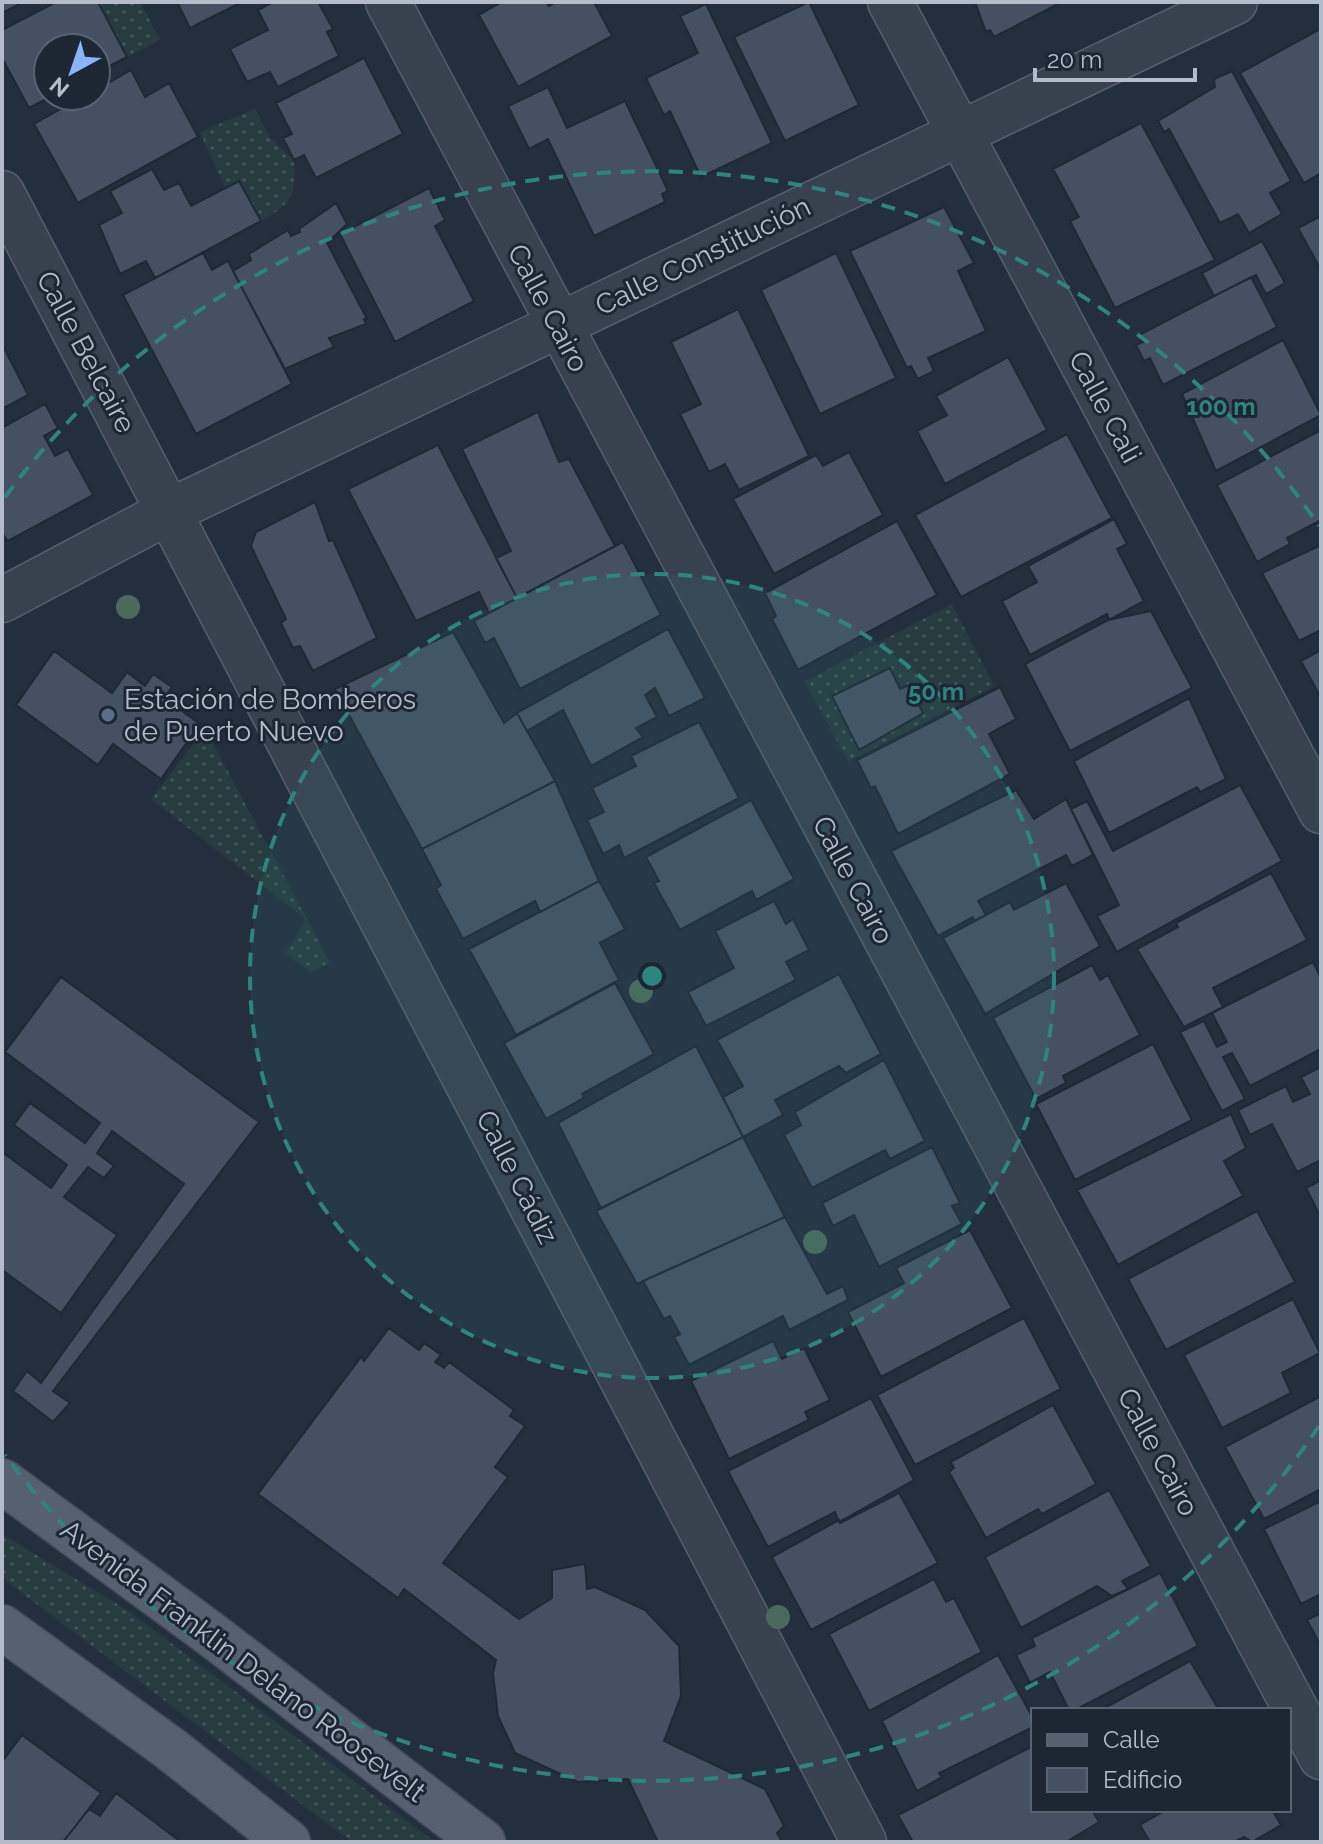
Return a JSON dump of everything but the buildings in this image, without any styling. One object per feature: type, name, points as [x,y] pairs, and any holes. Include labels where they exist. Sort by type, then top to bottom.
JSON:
[{"type":"main road","name":"Avenida Franklin Delano Roosevelt","points":[[2,1481],[208,1632],[483,1842]]},
{"type":"main road","points":[[2,1627],[172,1750],[288,1842]]},
{"type":"street","name":"Calle Cairo","points":[[388,2],[557,326],[1321,1757]]},
{"type":"street","name":"Calle Cali","points":[[890,2],[1321,811]]},
{"type":"street","name":"Calle Constitución","points":[[2,600],[170,511],[1235,2]]},
{"type":"street","name":"Calle Belcaire","points":[[2,193],[170,511]]},
{"type":"street","name":"Calle Cádiz","points":[[170,511],[864,1842]]},
{"type":"green space","points":[[98,2],[140,2],[160,40],[127,57]]},
{"type":"green space","points":[[255,109],[270,138],[294,160],[294,183],[290,198],[280,209],[261,221],[239,181],[225,188],[200,132]]},
{"type":"green space","points":[[952,604],[994,686],[848,762],[805,681]]},
{"type":"green space","points":[[205,729],[330,962],[311,973],[285,953],[305,922],[303,917],[151,799]]},
{"type":"green space","points":[[2,1534],[130,1612],[435,1842],[352,1842],[2,1578]]},
{"type":"place","name":"Estación de Bomberos de Puerto Nuevo","points":[[108,715]]}]
